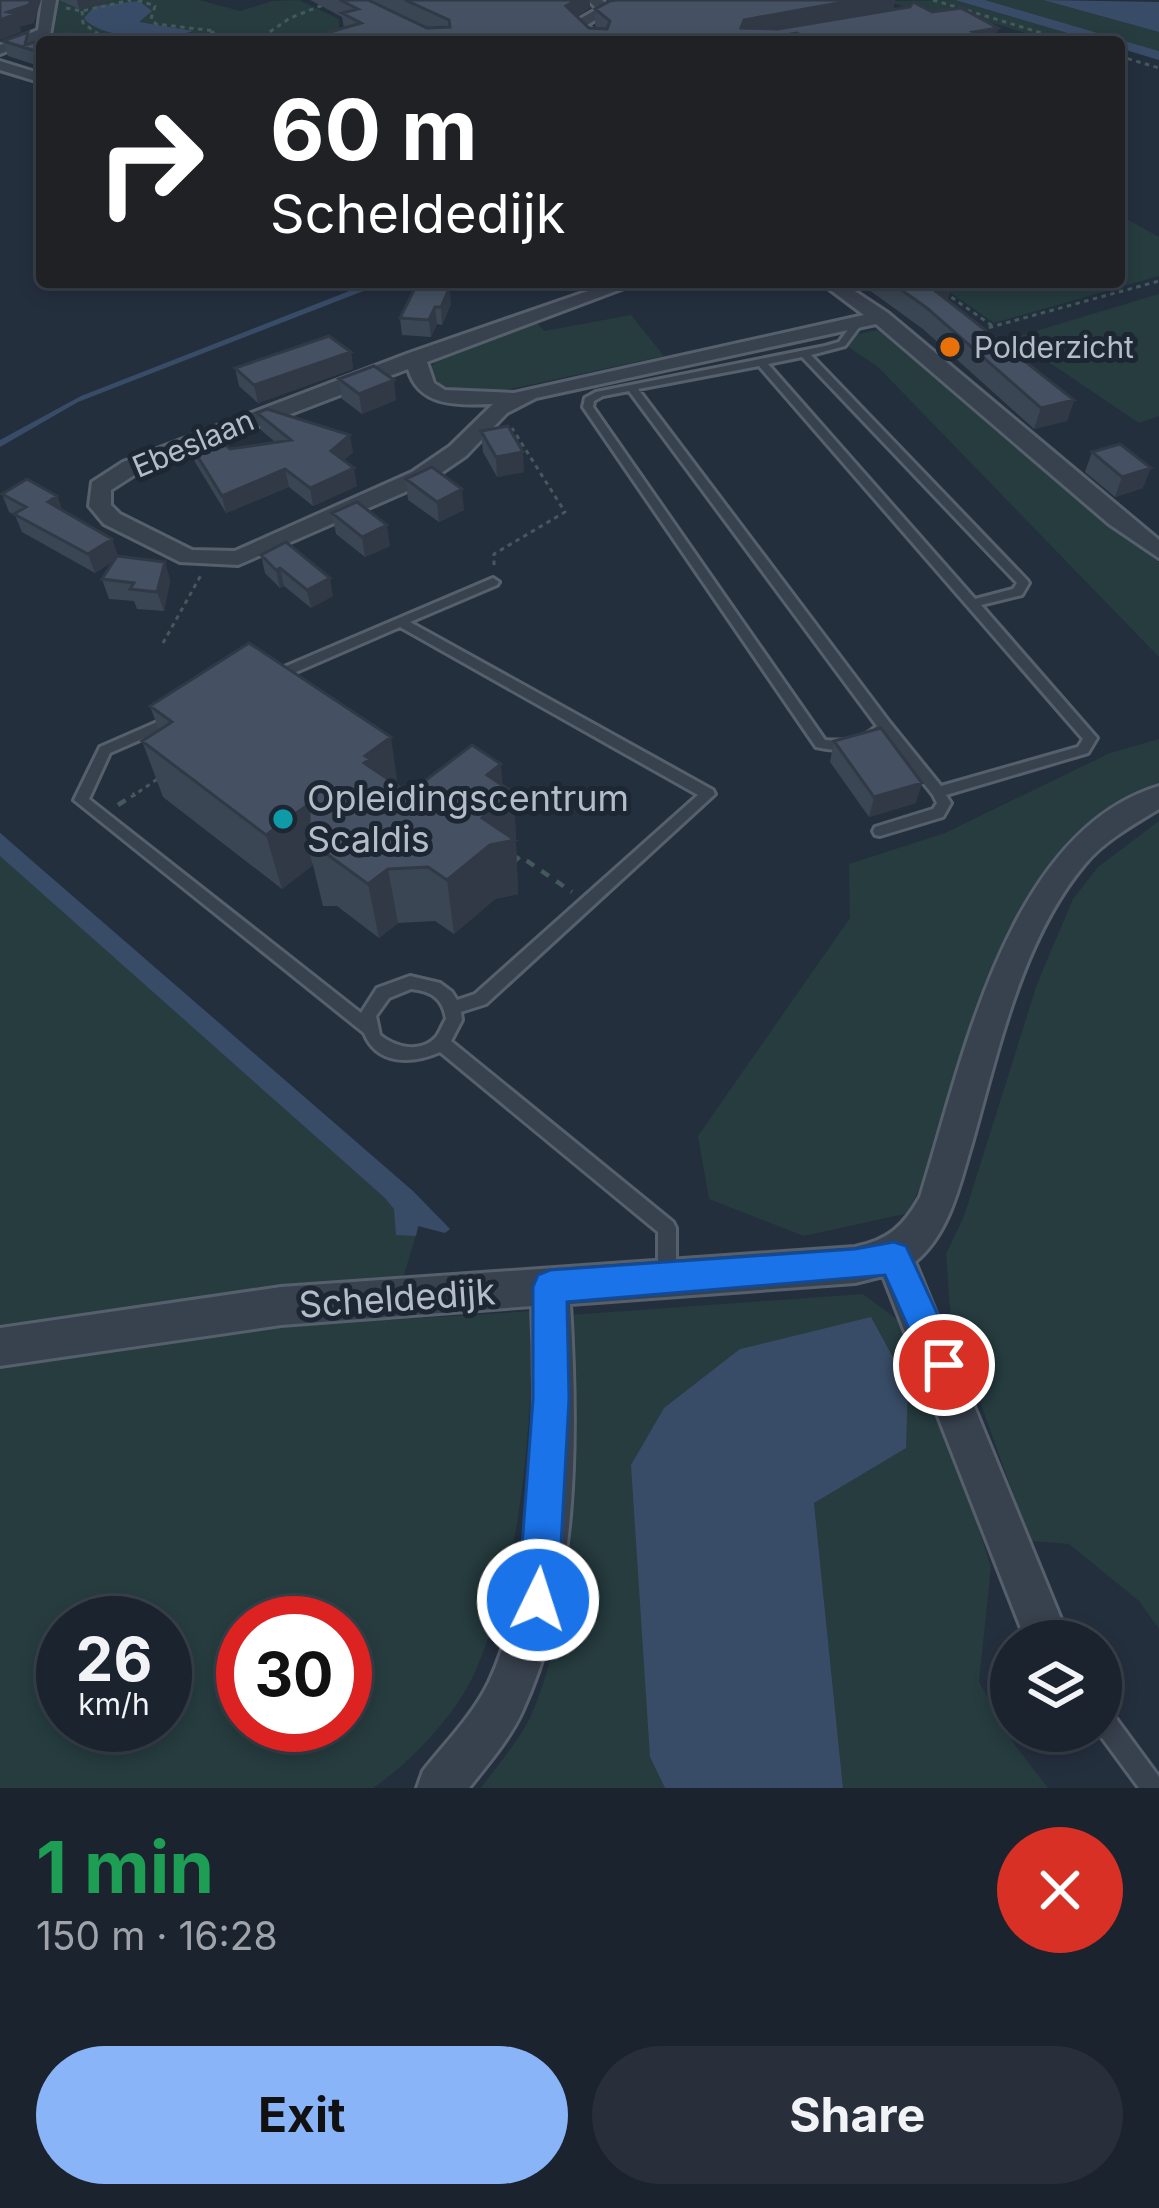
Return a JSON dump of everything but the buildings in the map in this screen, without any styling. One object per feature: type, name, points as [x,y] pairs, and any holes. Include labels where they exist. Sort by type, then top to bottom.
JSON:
[{"type":"street","points":[[0,50],[45,32],[49,0]]},
{"type":"street","points":[[593,36],[578,22],[606,7]]},
{"type":"street","points":[[0,65],[36,77]]},
{"type":"street","name":"Ebeslaan","points":[[209,560],[188,556],[104,514],[97,497],[100,487],[131,467],[614,288]]},
{"type":"street","points":[[839,288],[881,317],[1104,511],[1159,551]]},
{"type":"street","points":[[416,358],[419,379],[430,392],[508,404],[881,317]]},
{"type":"street","points":[[209,560],[261,550],[420,477],[458,451],[508,404]]},
{"type":"street","points":[[1039,1620],[1005,1543],[930,1329],[894,1258],[920,1235],[936,1202],[1011,975],[1049,889],[1077,854],[1159,796]]},
{"type":"street","name":"Scheldedijk","points":[[0,1347],[281,1306],[894,1258]]},
{"type":"street","points":[[440,1788],[505,1698],[538,1600],[551,1399],[550,1287]]},
{"type":"lane","points":[[858,322],[842,344],[600,394],[587,407],[821,744],[839,748],[874,740],[885,726]]},
{"type":"lane","points":[[804,353],[1023,583],[1018,592],[975,603]]},
{"type":"lane","points":[[760,362],[1090,737],[1083,751],[938,792]]},
{"type":"lane","points":[[632,388],[944,803],[938,813],[880,831]]},
{"type":"lane","points":[[255,685],[493,582]]},
{"type":"lane","points":[[400,622],[708,794],[480,999],[454,1007]]},
{"type":"lane","points":[[193,712],[105,750],[81,800],[368,1028],[381,1046],[404,1055],[441,1042],[450,1032],[454,1007]]},
{"type":"lane","points":[[368,1028],[374,1003],[410,982],[437,988],[454,1007]]},
{"type":"lane","points":[[441,1042],[667,1228],[667,1278]]},
{"type":"lane","points":[[1122,1746],[1153,1788]]},
{"type":"path","points":[[101,36],[83,23],[82,11],[131,0]]},
{"type":"path","points":[[138,0],[155,6],[151,19],[156,25],[215,31],[208,36]]},
{"type":"path","points":[[933,0],[1051,36]]},
{"type":"path","points":[[264,36],[324,4]]},
{"type":"path","points":[[1125,58],[1159,68]]},
{"type":"path","points":[[917,348],[1159,281]]},
{"type":"path","points":[[939,288],[995,327]]},
{"type":"path","points":[[493,582],[494,554],[565,512],[508,404]]},
{"type":"path","points":[[164,643],[209,560]]},
{"type":"path","points":[[102,817],[171,770],[131,739]]},
{"type":"path","points":[[508,867],[520,856],[586,902]]},
{"type":"green space","points":[[56,0],[199,0],[240,11],[272,1],[299,0],[339,19],[339,29],[354,36],[53,36]]},
{"type":"green space","points":[[955,0],[1078,36],[1035,36],[956,12],[927,14],[887,1]]},
{"type":"green space","points":[[985,0],[1043,0],[1159,32],[1159,51],[1125,41],[1125,36],[1108,36]]},
{"type":"green space","points":[[1125,218],[1159,237],[1159,276],[1125,286]]},
{"type":"green space","points":[[944,288],[1117,288],[994,323]]},
{"type":"green space","points":[[1159,294],[1159,416],[1139,423],[1013,338]]},
{"type":"green space","points":[[631,315],[664,356],[487,394],[452,394],[429,381],[428,371],[438,358],[536,321],[544,331]]},
{"type":"green space","points":[[882,329],[1059,483],[1159,562],[1159,657],[878,367],[847,346],[853,335]]},
{"type":"green space","points":[[1159,739],[1159,785],[1084,835],[1045,874],[1006,946],[974,1054],[909,1213],[804,1236],[709,1199],[698,1136],[850,918],[849,864],[945,833],[1110,753]]},
{"type":"green space","points":[[1159,821],[1159,1629],[1139,1601],[1069,1544],[1030,1541],[951,1321],[946,1254],[964,1216],[1037,984],[1073,899],[1098,867]]},
{"type":"green space","points":[[0,832],[422,1216],[390,1320],[533,1311],[521,1495],[491,1630],[467,1688],[445,1721],[373,1788],[0,1788]]},
{"type":"green space","points":[[863,1294],[903,1324],[933,1385],[991,1567],[979,1682],[990,1701],[990,1752],[1020,1752],[1048,1788],[843,1788],[814,1503],[870,1317],[650,1756],[665,1788],[481,1788],[533,1711],[561,1616],[574,1465],[570,1315]]},
{"type":"water","points":[[955,0],[985,0],[1108,36],[1078,36]]},
{"type":"water","points":[[1043,0],[1159,2],[1159,32]]},
{"type":"water","points":[[139,1],[152,11],[139,22],[193,31],[135,36],[104,31],[84,18],[95,6]]},
{"type":"water","points":[[1125,41],[1159,51],[1159,60],[1125,50]]},
{"type":"water","points":[[357,288],[366,290],[78,402],[0,447],[0,440],[81,396]]},
{"type":"water","points":[[0,833],[413,1191],[450,1229],[445,1233],[418,1226],[416,1236],[396,1235],[394,1209],[385,1198],[0,856]]},
{"type":"water","points":[[871,1317],[908,1385],[906,1448],[814,1503],[843,1788],[665,1788],[650,1757],[631,1465],[664,1408],[740,1349]]},
{"type":"place","name":"Polderzicht","points":[[950,347]]},
{"type":"place","name":"Opleidingscentrum Scaldis","points":[[283,819]]},
{"type":"route","points":[[538,1600],[551,1399],[550,1287],[855,1265],[894,1258],[944,1365]]}]
